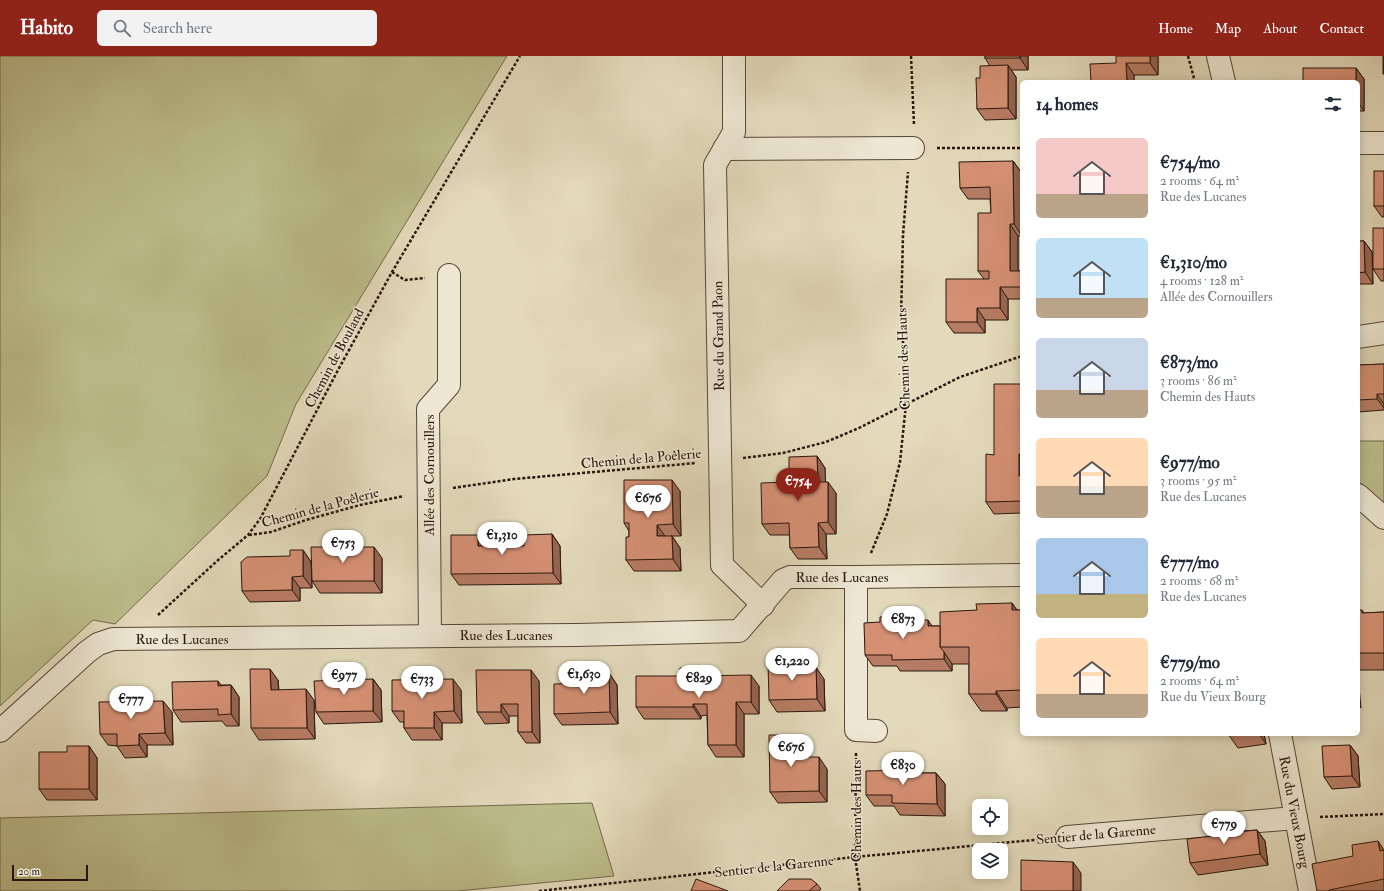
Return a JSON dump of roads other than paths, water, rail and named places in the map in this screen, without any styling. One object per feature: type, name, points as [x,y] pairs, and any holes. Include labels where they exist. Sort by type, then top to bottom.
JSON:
[{"type":"street","name":"Rue du Grand Paon","points":[[734,56],[734,132],[715,165],[722,565],[762,605]]},
{"type":"street","points":[[1218,56],[1224,80]]},
{"type":"street","points":[[1360,143],[1384,143]]},
{"type":"street","points":[[724,149],[913,148]]},
{"type":"street","name":"Allée des Cornouillers","points":[[430,635],[430,491],[428,409],[449,386],[449,275]]},
{"type":"street","points":[[1360,337],[1384,333]]},
{"type":"street","points":[[1360,498],[1384,518]]},
{"type":"street","name":"Rue des Lucanes","points":[[0,730],[87,652],[98,644],[113,639],[739,631],[783,580],[790,577],[1020,575]]},
{"type":"street","points":[[856,577],[866,730]]},
{"type":"street","name":"Rue du Vieux Bourg","points":[[1280,736],[1310,891]]},
{"type":"street","name":"Sentier de la Garenne","points":[[1067,836],[1296,818]]}]
